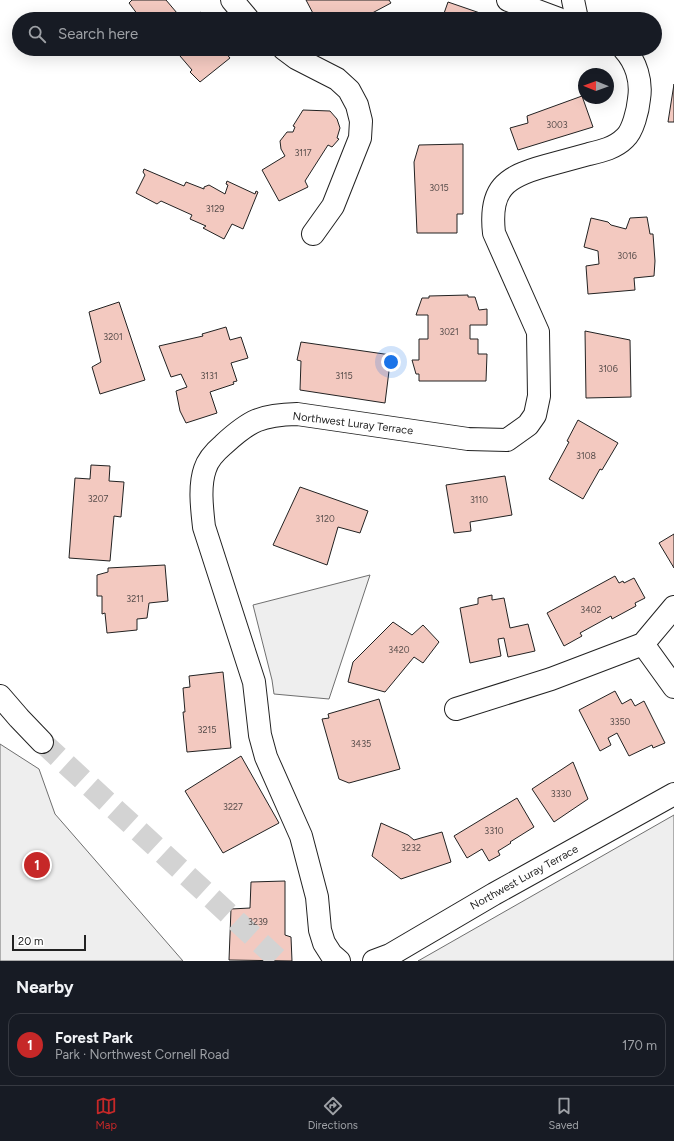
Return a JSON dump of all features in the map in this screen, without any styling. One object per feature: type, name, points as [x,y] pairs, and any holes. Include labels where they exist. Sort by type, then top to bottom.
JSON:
[{"type":"street","points":[[232,0],[242,12]]},
{"type":"street","points":[[508,0],[540,12]]},
{"type":"street","points":[[573,0],[576,12]]},
{"type":"street","points":[[293,56],[336,79],[349,90],[357,105],[361,121],[360,138],[333,206],[313,234]]},
{"type":"street","name":"Northwest Luray Terrace","points":[[339,961],[331,954],[324,943],[320,930],[317,897],[301,836],[266,757],[260,735],[254,682],[204,527],[201,500],[205,468],[215,452],[241,429],[257,420],[275,415],[297,414],[468,439],[507,440],[528,425],[535,415],[539,396],[538,332],[494,233],[492,216],[494,202],[500,189],[509,180],[525,172],[613,147],[626,138],[638,109],[641,89],[636,68],[630,56]]},
{"type":"street","points":[[456,709],[551,679],[643,644],[674,607]]},
{"type":"street","points":[[643,644],[674,687]]},
{"type":"street","points":[[0,696],[42,742]]},
{"type":"street","name":"Northwest Luray Terrace","points":[[374,961],[390,955],[494,894],[674,794]]},
{"type":"shaded area","points":[[370,575],[329,699],[274,694],[272,680],[253,605]]},
{"type":"shaded area","points":[[0,744],[39,769],[55,814],[183,961],[0,961]]},
{"type":"shaded area","points":[[674,815],[674,961],[418,961]]},
{"type":"building","points":[[132,0],[166,0],[176,12],[136,12],[129,3]]},
{"type":"building","points":[[306,0],[389,0],[391,3],[374,12],[312,12]]},
{"type":"building","points":[[448,2],[477,12],[444,12]]},
{"type":"building","points":[[180,56],[228,56],[230,58],[200,82],[190,72],[192,70]]},
{"type":"building","points":[[674,84],[674,122],[668,122]]},
{"type":"building","points":[[578,97],[578,104],[585,104],[593,127],[518,150],[510,128],[528,123],[527,116]]},
{"type":"building","points":[[303,110],[330,111],[337,119],[340,128],[337,138],[339,139],[332,147],[328,145],[305,181],[308,187],[279,201],[262,170],[285,156],[281,149],[280,141],[287,132],[293,132],[295,127],[293,126]]},
{"type":"building","points":[[463,144],[463,214],[457,214],[457,233],[417,233],[414,162],[419,145]]},
{"type":"building","points":[[144,169],[184,186],[186,182],[204,189],[204,187],[209,185],[225,194],[228,185],[226,184],[227,181],[255,194],[256,191],[258,192],[243,229],[232,224],[224,239],[203,228],[206,226],[190,219],[192,215],[161,201],[157,204],[136,193],[145,175],[143,172]]},
{"type":"building","points":[[647,217],[650,234],[653,234],[655,261],[654,276],[634,278],[635,290],[588,294],[586,266],[599,264],[598,251],[584,247],[591,218],[608,222],[611,225],[626,229],[630,218]]},
{"type":"building","points":[[468,295],[468,297],[475,297],[479,310],[487,309],[487,325],[470,325],[470,339],[478,339],[478,354],[487,354],[486,381],[419,381],[419,374],[416,374],[412,360],[419,360],[419,339],[428,339],[428,315],[416,315],[422,298],[429,298],[429,296]]},
{"type":"building","points":[[119,302],[145,380],[100,394],[92,367],[101,362],[89,312]]},
{"type":"building","points":[[226,327],[230,340],[241,337],[248,358],[231,363],[237,381],[233,382],[234,384],[210,392],[217,413],[186,423],[180,411],[176,391],[187,387],[181,374],[171,377],[159,346],[203,336],[202,334]]},
{"type":"building","points":[[585,331],[630,340],[631,397],[586,398]]},
{"type":"building","points":[[301,342],[391,355],[385,403],[300,390],[301,361],[297,360]]},
{"type":"building","points":[[578,420],[618,443],[602,470],[600,469],[583,499],[549,479],[569,442],[567,441]]},
{"type":"building","points":[[91,465],[110,466],[109,481],[124,482],[121,517],[114,516],[110,561],[69,558],[75,478],[90,479]]},
{"type":"building","points":[[505,476],[512,515],[470,522],[471,531],[454,533],[446,485]]},
{"type":"building","points":[[300,487],[368,511],[360,533],[338,527],[327,565],[273,545]]},
{"type":"building","points":[[674,534],[674,568],[659,543]]},
{"type":"building","points":[[165,565],[168,601],[149,603],[147,618],[137,619],[137,630],[107,633],[105,613],[102,614],[102,596],[97,596],[97,575],[108,572],[108,568]]},
{"type":"building","points":[[615,576],[619,583],[623,581],[624,583],[634,578],[645,598],[635,603],[636,606],[612,619],[611,616],[580,633],[582,636],[564,646],[547,613]]},
{"type":"building","points":[[492,595],[492,600],[504,598],[510,628],[528,624],[535,651],[508,657],[504,638],[498,639],[501,656],[470,663],[460,608],[478,604],[478,598]]},
{"type":"building","points":[[393,622],[412,635],[423,625],[439,642],[423,663],[414,657],[385,692],[348,682],[353,662]]},
{"type":"building","points":[[223,672],[231,748],[187,752],[183,712],[185,712],[183,688],[190,687],[189,676]]},
{"type":"building","points":[[615,691],[622,704],[631,699],[635,706],[644,701],[665,743],[653,748],[652,745],[629,756],[617,733],[608,738],[611,745],[600,751],[579,710]]},
{"type":"building","points":[[379,699],[400,769],[349,783],[339,779],[322,719],[329,718],[328,714]]},
{"type":"building","points":[[241,756],[279,823],[223,853],[185,791]]},
{"type":"building","points":[[573,762],[588,799],[554,822],[532,789]]},
{"type":"building","points":[[517,798],[534,827],[498,851],[500,855],[489,861],[482,849],[467,858],[454,836]]},
{"type":"building","points":[[381,823],[408,835],[414,840],[442,832],[451,862],[401,879],[372,856]]},
{"type":"building","points":[[285,881],[285,935],[291,937],[292,961],[229,960],[231,909],[250,908],[251,882]]},
{"type":"tunnel","points":[[42,742],[280,961]]},
{"type":"place","name":"Forest Park","points":[[37,865]]}]
